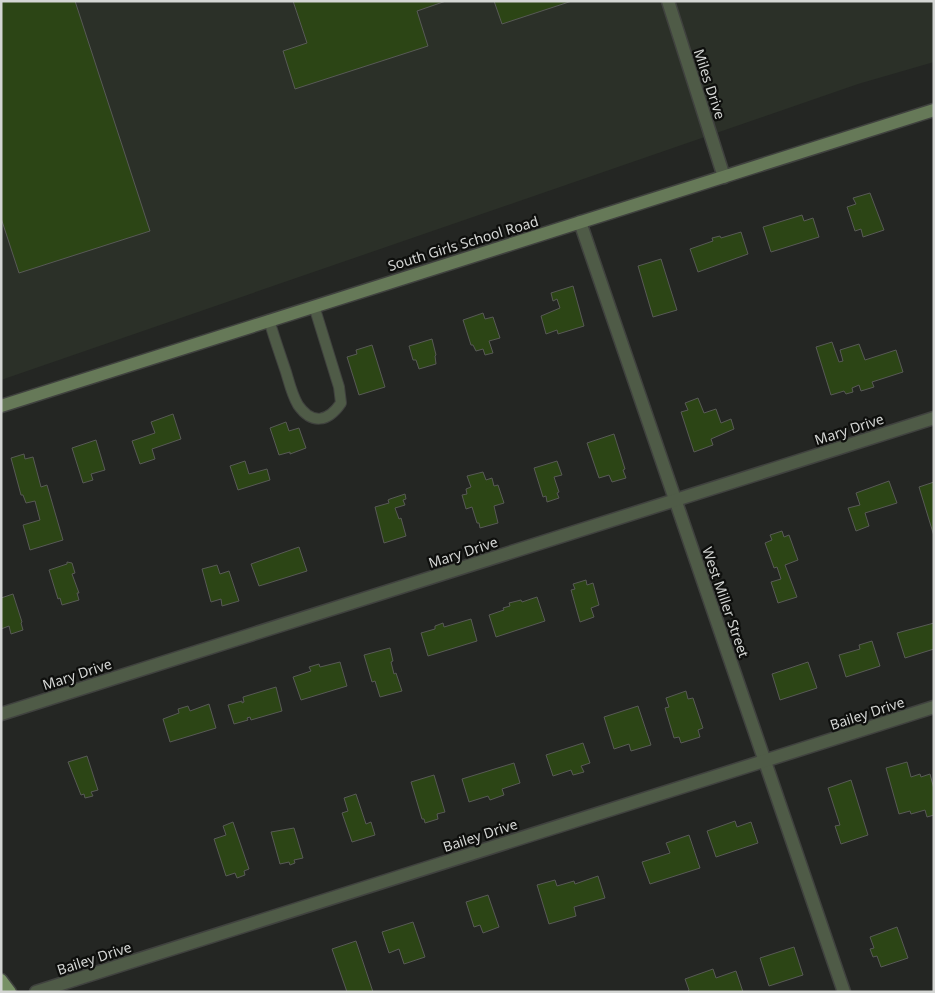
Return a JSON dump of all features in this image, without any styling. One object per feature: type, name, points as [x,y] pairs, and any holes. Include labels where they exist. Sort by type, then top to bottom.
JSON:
[{"type":"main road","name":"South Girls School Road","points":[[1,406],[934,110]]},
{"type":"main road","points":[[1,980],[10,992]]},
{"type":"street","name":"Miles Drive","points":[[668,1],[724,177]]},
{"type":"street","name":"West Miller Street","points":[[580,222],[844,992]]},
{"type":"street","name":"Mary Drive","points":[[1,714],[934,418]]},
{"type":"street","name":"Bailey Drive","points":[[36,992],[934,707]]},
{"type":"lane","points":[[269,320],[290,387],[298,404],[314,418],[329,417],[341,403],[339,387],[314,306]]},
{"type":"shaded area","points":[[1,1],[934,1],[934,62],[858,84],[1,380]]},
{"type":"building","points":[[1,1],[75,1],[150,231],[19,273],[1,218]]},
{"type":"building","points":[[293,1],[446,1],[417,11],[428,46],[295,89],[283,51],[307,43]]},
{"type":"building","points":[[494,1],[572,1],[502,24]]},
{"type":"building","points":[[870,193],[884,230],[863,237],[861,229],[855,231],[847,207],[856,204],[853,198]]},
{"type":"building","points":[[802,215],[804,221],[813,218],[819,237],[771,252],[763,227]]},
{"type":"building","points":[[741,232],[748,254],[698,272],[690,249],[713,241],[712,238],[720,236],[721,238]]},
{"type":"building","points":[[661,259],[677,310],[653,317],[638,266]]},
{"type":"building","points":[[573,286],[584,326],[558,334],[557,330],[546,334],[541,316],[560,308],[557,299],[553,301],[551,293]]},
{"type":"building","points":[[483,313],[485,319],[493,317],[500,338],[489,341],[493,353],[485,355],[483,349],[476,351],[473,345],[471,345],[463,320]]},
{"type":"building","points":[[432,339],[436,364],[419,369],[416,360],[413,360],[409,346]]},
{"type":"building","points":[[832,342],[839,362],[843,361],[840,350],[859,344],[865,360],[896,350],[903,372],[872,382],[874,387],[861,391],[859,385],[852,388],[853,392],[846,394],[844,391],[831,395],[816,347]]},
{"type":"building","points":[[372,345],[385,387],[359,395],[347,357],[357,354],[356,350]]},
{"type":"building","points":[[698,398],[704,413],[716,409],[721,423],[731,419],[734,429],[711,439],[713,445],[694,452],[681,412],[688,410],[685,403]]},
{"type":"building","points":[[173,414],[181,439],[152,449],[155,459],[140,464],[132,441],[155,433],[151,422]]},
{"type":"building","points":[[286,422],[289,431],[299,428],[306,448],[290,454],[290,452],[279,455],[270,428]]},
{"type":"building","points":[[614,434],[626,478],[612,482],[609,475],[599,478],[587,443]]},
{"type":"building","points":[[96,440],[105,470],[91,474],[93,480],[83,483],[72,448]]},
{"type":"building","points":[[24,454],[25,459],[33,457],[41,487],[47,485],[63,540],[30,550],[23,525],[40,520],[35,501],[26,503],[23,495],[21,495],[11,458]]},
{"type":"building","points":[[245,461],[249,474],[267,469],[270,480],[238,490],[230,466]]},
{"type":"building","points":[[557,461],[562,475],[554,477],[559,498],[547,502],[546,496],[543,497],[534,468]]},
{"type":"building","points":[[483,472],[486,480],[492,478],[494,486],[498,485],[504,503],[494,506],[498,523],[480,528],[472,507],[466,509],[462,495],[467,494],[466,489],[471,487],[467,476]]},
{"type":"building","points":[[889,481],[897,503],[865,513],[869,526],[856,531],[848,508],[860,505],[856,493]]},
{"type":"building","points":[[934,482],[934,536],[919,487]]},
{"type":"building","points":[[405,494],[406,499],[403,500],[405,505],[395,508],[399,519],[401,518],[406,536],[384,543],[375,507],[389,503],[388,500]]},
{"type":"building","points":[[782,531],[784,537],[789,535],[798,560],[785,565],[797,597],[778,603],[771,582],[781,579],[777,567],[774,568],[765,543],[772,540],[770,535]]},
{"type":"building","points":[[299,547],[307,571],[259,586],[251,564]]},
{"type":"building","points":[[67,562],[72,563],[75,573],[72,574],[79,593],[77,593],[79,600],[62,605],[60,598],[58,599],[49,570],[67,564]]},
{"type":"building","points":[[217,565],[220,574],[229,571],[239,601],[222,606],[221,599],[211,602],[202,569]]},
{"type":"building","points":[[586,580],[587,585],[593,583],[599,605],[591,608],[594,617],[580,622],[571,590],[575,589],[573,584]]},
{"type":"building","points":[[13,594],[23,630],[11,634],[9,626],[1,629],[1,598]]},
{"type":"building","points":[[537,597],[545,621],[496,637],[489,615],[504,610],[503,608],[510,606],[509,603],[521,600],[522,602]]},
{"type":"building","points":[[471,619],[477,641],[428,656],[421,633],[435,629],[435,626],[443,623],[444,627]]},
{"type":"building","points":[[934,623],[934,649],[905,658],[897,633]]},
{"type":"building","points":[[872,641],[880,666],[846,677],[839,655],[860,649],[859,645]]},
{"type":"building","points":[[390,648],[394,674],[396,673],[402,691],[380,697],[375,681],[372,682],[364,655]]},
{"type":"building","points":[[340,662],[347,686],[301,700],[293,677],[311,671],[309,667],[319,664],[320,667]]},
{"type":"building","points":[[808,662],[817,688],[780,700],[772,674]]},
{"type":"building","points":[[276,687],[282,711],[251,720],[250,717],[247,718],[248,720],[234,724],[228,705],[242,701],[242,703],[244,702],[243,697]]},
{"type":"building","points":[[686,691],[688,699],[693,698],[703,728],[698,730],[700,737],[681,743],[679,737],[674,738],[665,708],[669,707],[666,698]]},
{"type":"building","points":[[209,704],[216,728],[170,742],[163,719],[179,713],[178,709],[188,706],[190,711]]},
{"type":"building","points":[[638,706],[651,745],[631,751],[629,744],[614,749],[604,717]]},
{"type":"building","points":[[583,743],[590,763],[581,766],[584,772],[573,775],[571,770],[553,776],[546,755]]},
{"type":"building","points":[[87,756],[98,790],[91,792],[93,796],[85,798],[84,794],[81,795],[68,762]]},
{"type":"building","points":[[907,762],[911,777],[920,774],[921,777],[930,774],[934,789],[934,815],[927,817],[925,810],[911,814],[910,811],[899,814],[886,768]]},
{"type":"building","points":[[514,763],[520,783],[502,789],[504,795],[490,800],[488,796],[469,802],[462,779]]},
{"type":"building","points":[[434,775],[445,812],[437,814],[438,819],[425,823],[424,819],[422,819],[411,782]]},
{"type":"building","points":[[851,780],[868,835],[841,844],[835,826],[840,825],[828,788]]},
{"type":"building","points":[[356,794],[366,824],[371,822],[375,835],[352,842],[342,813],[348,811],[344,798]]},
{"type":"building","points":[[735,821],[737,827],[751,822],[758,843],[716,857],[707,831]]},
{"type":"building","points":[[233,822],[249,869],[244,871],[245,875],[237,878],[235,873],[226,876],[214,839],[226,835],[223,826]]},
{"type":"building","points":[[294,828],[303,858],[294,860],[295,863],[290,865],[289,862],[280,864],[271,832]]},
{"type":"building","points":[[689,835],[700,868],[650,884],[642,862],[670,853],[666,843]]},
{"type":"building","points":[[598,876],[605,898],[574,907],[576,916],[549,924],[537,885],[555,880],[557,886],[574,881],[575,884]]},
{"type":"building","points":[[488,895],[499,927],[483,933],[480,925],[474,927],[466,902]]},
{"type":"building","points":[[413,922],[425,957],[404,964],[399,949],[389,953],[382,932]]},
{"type":"building","points":[[897,927],[908,958],[881,967],[877,956],[873,957],[870,949],[874,948],[870,937]]},
{"type":"building","points":[[356,941],[373,992],[347,992],[332,949]]},
{"type":"building","points":[[794,947],[803,975],[769,986],[760,958]]},
{"type":"building","points":[[713,969],[716,978],[736,971],[743,992],[687,992],[689,990],[685,979]]}]
